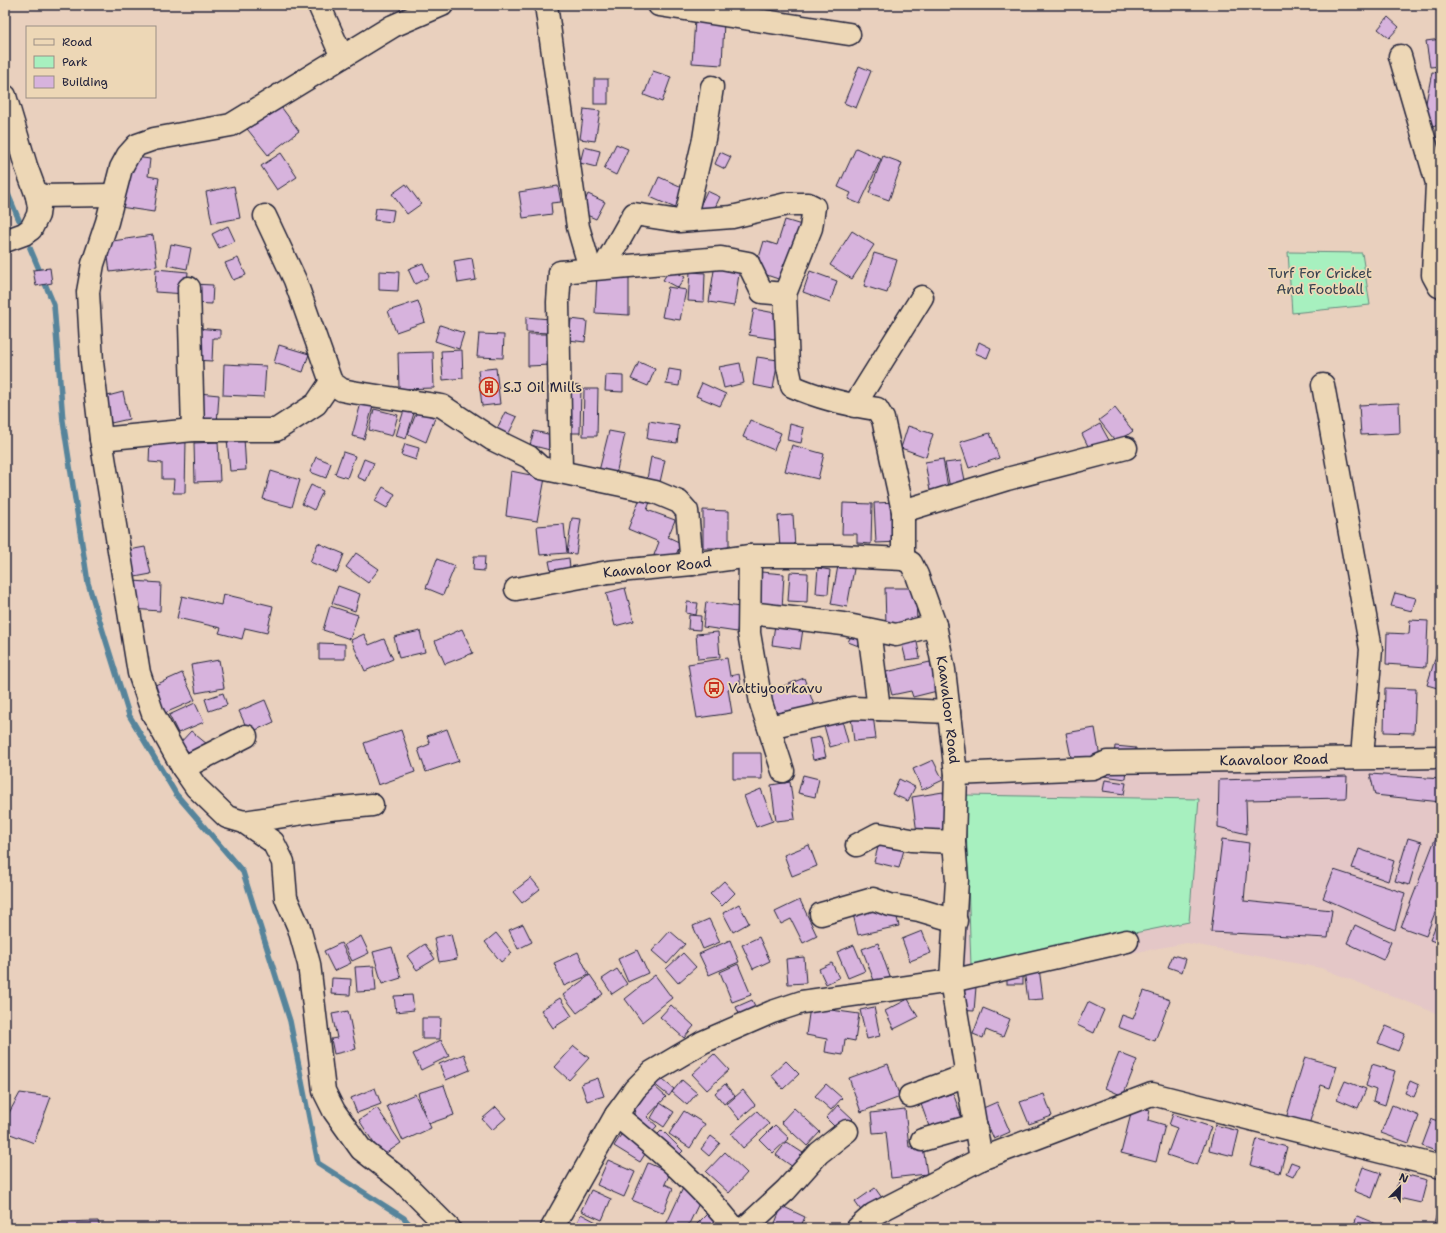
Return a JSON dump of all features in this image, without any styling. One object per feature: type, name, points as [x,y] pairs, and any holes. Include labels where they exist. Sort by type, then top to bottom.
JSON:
[{"type":"street","points":[[319,5],[342,57]]},
{"type":"street","points":[[442,5],[393,26],[231,125],[154,139],[137,145],[128,155],[121,168],[107,222],[93,264],[88,292],[92,362],[101,439],[139,673],[153,714],[182,768],[196,786],[226,817],[244,822],[273,842],[283,862],[286,898],[299,928],[309,964],[324,1091],[334,1111],[361,1149],[401,1180],[449,1228]]},
{"type":"street","points":[[546,5],[578,227],[597,268]]},
{"type":"street","points":[[673,6],[733,11],[849,34]]},
{"type":"street","points":[[1400,56],[1437,183],[1433,275],[1439,286],[1441,286]]},
{"type":"street","points":[[684,220],[704,139],[712,87]]},
{"type":"street","points":[[5,96],[26,166],[37,196],[38,215],[31,229],[24,234],[5,241]]},
{"type":"street","points":[[37,196],[113,195]]},
{"type":"street","points":[[597,268],[634,214],[684,220],[732,217],[787,204],[808,204],[814,207],[811,228],[785,294],[788,367],[792,386],[807,393],[854,406],[877,409],[883,419],[903,511],[903,559]]},
{"type":"street","points":[[265,216],[295,280],[331,382],[342,390],[442,406],[492,439],[529,457],[541,468],[561,470],[655,492],[679,502],[687,511],[692,564]]},
{"type":"street","points":[[561,470],[558,302],[560,272],[721,258],[748,262],[762,292],[785,294]]},
{"type":"street","points":[[190,288],[193,430]]},
{"type":"street","points":[[854,406],[922,297]]},
{"type":"street","points":[[101,439],[193,430],[276,430],[316,404],[331,382]]},
{"type":"street","points":[[1323,385],[1371,649],[1362,757]]},
{"type":"street","points":[[903,511],[1008,479],[1126,448]]},
{"type":"street","points":[[750,556],[749,633],[761,704],[783,771]]},
{"type":"street","name":"Kaavaloor Road","points":[[516,589],[608,572],[692,564],[750,556],[841,556],[903,559],[911,563],[917,575],[935,625],[944,670],[956,774],[1093,768],[1107,762],[1441,757]]},
{"type":"street","points":[[750,613],[843,624],[896,635],[935,625]]},
{"type":"street","points":[[869,630],[880,709]]},
{"type":"street","points":[[768,727],[853,708],[949,712]]},
{"type":"street","points":[[182,768],[246,736]]},
{"type":"street","points":[[956,774],[954,842],[957,880],[956,921],[951,981],[981,1159]]},
{"type":"street","points":[[244,822],[330,809],[372,805]]},
{"type":"street","points":[[857,845],[878,834],[911,840],[954,842]]},
{"type":"street","points":[[821,914],[873,900],[890,905],[919,910],[956,921]]},
{"type":"street","points":[[552,1228],[616,1115],[635,1089],[652,1072],[703,1042],[772,1012],[802,1002],[951,981],[1127,941]]},
{"type":"street","points":[[910,1096],[967,1075]]},
{"type":"street","points":[[858,1228],[874,1214],[981,1159],[1152,1094],[1441,1167]]},
{"type":"street","points":[[616,1115],[676,1165],[716,1205],[734,1228]]},
{"type":"street","points":[[922,1140],[976,1125]]},
{"type":"street","points":[[745,1228],[786,1190],[819,1153],[847,1131]]},
{"type":"shaded area","points":[[1441,767],[1441,1015],[1321,968],[1187,943],[953,985],[942,777]]},
{"type":"green space","name":"Turf For Cricket And Football","points":[[1288,252],[1362,253],[1370,305],[1292,313]]},
{"type":"green space","points":[[965,795],[1199,799],[1189,922],[971,966]]},
{"type":"building","points":[[1388,17],[1399,27],[1389,38],[1378,29]]},
{"type":"building","points":[[695,20],[724,21],[722,65],[692,63]]},
{"type":"building","points":[[1441,39],[1441,66],[1430,67],[1426,41]]},
{"type":"building","points":[[859,66],[871,71],[856,108],[844,103]]},
{"type":"building","points":[[653,71],[671,77],[662,102],[644,95]]},
{"type":"building","points":[[1432,72],[1441,73],[1441,127],[1422,123]]},
{"type":"building","points":[[594,79],[608,79],[608,104],[594,104]]},
{"type":"building","points":[[276,100],[299,131],[268,155],[244,125]]},
{"type":"building","points":[[584,109],[600,111],[595,141],[580,139]]},
{"type":"building","points":[[616,144],[628,149],[616,175],[604,169]]},
{"type":"building","points":[[584,147],[600,151],[596,167],[580,163]]},
{"type":"building","points":[[856,148],[881,159],[860,204],[848,199],[851,193],[838,187]]},
{"type":"building","points":[[720,152],[731,157],[725,169],[715,164]]},
{"type":"building","points":[[281,153],[297,177],[277,190],[261,166]]},
{"type":"building","points":[[128,156],[150,159],[148,176],[159,178],[154,212],[120,207]]},
{"type":"building","points":[[883,156],[902,163],[889,200],[869,193]]},
{"type":"building","points":[[659,177],[689,190],[680,210],[650,197]]},
{"type":"building","points":[[406,184],[421,204],[407,214],[392,194]]},
{"type":"building","points":[[234,186],[240,218],[212,223],[206,192]]},
{"type":"building","points":[[558,186],[561,202],[551,203],[552,214],[523,218],[519,192]]},
{"type":"building","points":[[707,191],[720,197],[710,218],[697,212]]},
{"type":"building","points":[[588,194],[605,202],[596,219],[580,212]]},
{"type":"building","points":[[376,208],[394,210],[392,222],[374,220]]},
{"type":"building","points":[[785,220],[805,226],[787,282],[755,271],[764,241],[777,245]]},
{"type":"building","points":[[228,226],[235,241],[219,248],[212,234]]},
{"type":"building","points":[[852,231],[874,245],[852,279],[830,265]]},
{"type":"building","points":[[153,235],[157,266],[110,272],[106,242]]},
{"type":"building","points":[[171,244],[191,248],[187,269],[167,265]]},
{"type":"building","points":[[874,253],[897,260],[887,293],[864,286]]},
{"type":"building","points":[[238,258],[246,275],[233,280],[225,263]]},
{"type":"building","points":[[472,258],[476,280],[458,283],[454,261]]},
{"type":"building","points":[[423,263],[429,277],[415,284],[408,269]]},
{"type":"building","points":[[715,264],[740,268],[734,306],[709,302]]},
{"type":"building","points":[[50,268],[52,283],[36,286],[33,270]]},
{"type":"building","points":[[156,269],[188,272],[186,294],[155,292]]},
{"type":"building","points":[[670,269],[685,277],[678,288],[663,280]]},
{"type":"building","points":[[379,271],[399,272],[398,291],[379,290]]},
{"type":"building","points":[[810,271],[837,281],[830,302],[803,292]]},
{"type":"building","points":[[690,272],[705,273],[704,302],[688,301]]},
{"type":"building","points":[[597,274],[629,276],[629,315],[595,313]]},
{"type":"building","points":[[193,284],[213,285],[212,304],[192,303]]},
{"type":"building","points":[[668,287],[686,290],[680,320],[662,317]]},
{"type":"building","points":[[418,301],[425,322],[396,332],[388,311]]},
{"type":"building","points":[[754,309],[780,314],[775,339],[749,335]]},
{"type":"building","points":[[526,317],[550,319],[550,333],[526,332]]},
{"type":"building","points":[[571,319],[587,321],[585,342],[569,340]]},
{"type":"building","points":[[440,325],[464,333],[459,349],[435,341]]},
{"type":"building","points":[[196,328],[220,330],[220,338],[213,338],[212,361],[194,360]]},
{"type":"building","points":[[479,334],[504,335],[503,358],[477,357]]},
{"type":"building","points":[[528,334],[550,334],[550,365],[528,366]]},
{"type":"building","points":[[979,342],[991,348],[987,358],[975,353]]},
{"type":"building","points":[[279,345],[309,354],[303,372],[274,363]]},
{"type":"building","points":[[462,350],[463,378],[443,380],[441,351]]},
{"type":"building","points":[[433,352],[434,388],[399,389],[398,353]]},
{"type":"building","points":[[757,357],[778,360],[773,389],[753,385]]},
{"type":"building","points":[[639,362],[655,369],[648,386],[631,379]]},
{"type":"building","points":[[740,363],[744,383],[724,388],[719,367]]},
{"type":"building","points":[[224,364],[266,366],[264,397],[223,395]]},
{"type":"building","name":"S.J Oil Mills","points":[[496,368],[500,404],[482,406],[478,370]]},
{"type":"building","points":[[669,369],[681,371],[679,386],[666,384]]},
{"type":"building","points":[[606,375],[623,376],[623,392],[605,391]]},
{"type":"building","points":[[702,383],[726,394],[720,406],[696,396]]},
{"type":"building","points":[[567,385],[581,386],[580,433],[566,433]]},
{"type":"building","points":[[584,389],[598,389],[597,436],[583,436]]},
{"type":"building","points":[[123,392],[129,419],[111,423],[104,397]]},
{"type":"building","points":[[199,393],[219,395],[217,424],[196,422]]},
{"type":"building","points":[[361,403],[373,406],[364,439],[352,436]]},
{"type":"building","points":[[1399,403],[1400,433],[1361,435],[1359,405]]},
{"type":"building","points":[[1115,408],[1133,431],[1117,443],[1099,420]]},
{"type":"building","points":[[374,409],[398,415],[392,436],[369,430]]},
{"type":"building","points":[[404,410],[414,413],[406,439],[396,436]]},
{"type":"building","points":[[417,411],[435,418],[426,442],[408,434]]},
{"type":"building","points":[[505,412],[517,417],[506,439],[495,433]]},
{"type":"building","points":[[750,420],[781,433],[774,450],[743,437]]},
{"type":"building","points":[[649,421],[679,426],[677,443],[647,439]]},
{"type":"building","points":[[790,424],[804,428],[801,443],[787,440]]},
{"type":"building","points":[[1100,424],[1110,442],[1091,452],[1082,434]]},
{"type":"building","points":[[908,426],[933,434],[926,457],[901,448]]},
{"type":"building","points":[[534,431],[557,436],[554,451],[530,445]]},
{"type":"building","points":[[609,431],[625,434],[615,479],[598,475]]},
{"type":"building","points":[[990,433],[999,458],[969,468],[960,442]]},
{"type":"building","points":[[244,438],[246,470],[230,471],[227,439]]},
{"type":"building","points":[[150,439],[186,440],[185,493],[173,493],[174,479],[162,479],[162,463],[149,462]]},
{"type":"building","points":[[218,442],[220,481],[195,482],[194,443]]},
{"type":"building","points":[[405,444],[419,448],[416,460],[401,455]]},
{"type":"building","points":[[792,445],[824,454],[818,479],[785,471]]},
{"type":"building","points":[[343,452],[355,456],[347,478],[335,474]]},
{"type":"building","points":[[316,457],[331,463],[326,478],[310,472]]},
{"type":"building","points":[[651,457],[665,460],[660,482],[647,479]]},
{"type":"building","points":[[364,459],[374,463],[366,481],[357,477]]},
{"type":"building","points":[[943,459],[950,499],[932,502],[925,462]]},
{"type":"building","points":[[961,461],[966,485],[950,488],[945,463]]},
{"type":"building","points":[[271,471],[300,480],[292,507],[263,499]]},
{"type":"building","points":[[511,471],[545,478],[537,521],[506,516]]},
{"type":"building","points":[[311,485],[323,491],[314,510],[302,504]]},
{"type":"building","points":[[383,487],[395,494],[387,508],[375,501]]},
{"type":"building","points":[[640,498],[650,502],[647,510],[675,520],[668,537],[681,543],[673,562],[654,555],[659,542],[628,529]]},
{"type":"building","points":[[899,502],[900,542],[876,543],[874,503]]},
{"type":"building","points":[[843,503],[872,504],[871,544],[857,543],[857,534],[842,534]]},
{"type":"building","points":[[703,510],[729,511],[729,548],[703,548]]},
{"type":"building","points":[[793,515],[795,548],[780,549],[778,516]]},
{"type":"building","points":[[572,518],[581,519],[576,554],[567,553]]},
{"type":"building","points":[[564,524],[567,553],[540,555],[537,526]]},
{"type":"building","points":[[318,543],[344,554],[337,573],[310,562]]},
{"type":"building","points":[[145,547],[151,574],[135,577],[129,550]]},
{"type":"building","points":[[356,553],[379,569],[368,583],[346,567]]},
{"type":"building","points":[[474,556],[485,556],[484,571],[473,570]]},
{"type":"building","points":[[569,558],[570,569],[551,571],[549,561]]},
{"type":"building","points":[[437,559],[455,566],[443,595],[426,588]]},
{"type":"building","points":[[838,566],[854,569],[847,607],[831,604]]},
{"type":"building","points":[[818,568],[830,570],[828,594],[816,593]]},
{"type":"building","points":[[761,572],[784,574],[782,609],[759,608]]},
{"type":"building","points":[[790,572],[808,573],[807,602],[788,601]]},
{"type":"building","points":[[133,581],[161,583],[160,611],[131,609]]},
{"type":"building","points":[[338,586],[360,594],[355,611],[332,603]]},
{"type":"building","points":[[625,588],[634,621],[615,626],[606,593]]},
{"type":"building","points":[[885,588],[916,588],[917,624],[886,625]]},
{"type":"building","points":[[1395,593],[1416,598],[1412,611],[1391,606]]},
{"type":"building","points":[[223,594],[273,606],[267,633],[245,628],[242,639],[219,633],[221,628],[177,618],[182,596],[221,605]]},
{"type":"building","points":[[687,602],[698,603],[696,615],[686,613]]},
{"type":"building","points":[[706,602],[740,607],[737,632],[703,627]]},
{"type":"building","points":[[330,606],[358,615],[350,639],[323,630]]},
{"type":"building","points":[[689,615],[701,616],[700,630],[688,629]]},
{"type":"building","points":[[1410,620],[1428,621],[1426,667],[1386,664],[1387,633],[1409,634]]},
{"type":"building","points":[[775,625],[803,629],[800,649],[772,645]]},
{"type":"building","points":[[462,629],[473,653],[445,664],[435,641]]},
{"type":"building","points":[[420,631],[425,652],[399,658],[394,637]]},
{"type":"building","points":[[718,632],[720,657],[698,659],[696,634]]},
{"type":"building","points":[[364,634],[369,645],[384,639],[393,659],[365,671],[351,640]]},
{"type":"building","points":[[852,634],[867,640],[864,648],[848,642]]},
{"type":"building","points":[[916,637],[920,658],[906,660],[901,640]]},
{"type":"building","points":[[319,643],[345,644],[345,659],[319,659]]},
{"type":"building","points":[[1439,646],[1441,647],[1441,689],[1427,685]]},
{"type":"building","name":"Vattiyoorkavu","points":[[727,658],[730,676],[739,674],[741,687],[728,689],[732,713],[697,718],[688,664]]},
{"type":"building","points":[[219,660],[224,688],[196,693],[191,665]]},
{"type":"building","points":[[930,662],[937,691],[913,697],[911,691],[892,695],[886,672]]},
{"type":"building","points":[[182,673],[195,700],[165,713],[153,686]]},
{"type":"building","points":[[804,678],[814,705],[776,719],[766,693]]},
{"type":"building","points":[[1385,688],[1416,689],[1414,733],[1384,732]]},
{"type":"building","points":[[223,693],[227,705],[209,711],[205,699]]},
{"type":"building","points":[[265,700],[274,722],[249,733],[239,711]]},
{"type":"building","points":[[195,703],[204,722],[178,733],[169,715]]},
{"type":"building","points":[[873,715],[876,739],[854,741],[851,717]]},
{"type":"building","points":[[841,717],[848,742],[830,747],[823,722]]},
{"type":"building","points":[[1095,728],[1100,757],[1072,762],[1066,733]]},
{"type":"building","points":[[447,729],[459,761],[426,772],[418,749],[430,744],[427,736]]},
{"type":"building","points":[[401,730],[415,772],[378,785],[364,743]]},
{"type":"building","points":[[191,731],[207,744],[196,758],[179,744]]},
{"type":"building","points":[[821,737],[826,757],[813,760],[809,739]]},
{"type":"building","points":[[1115,746],[1136,748],[1135,759],[1114,756]]},
{"type":"building","points":[[733,753],[761,753],[762,779],[733,779]]},
{"type":"building","points":[[933,760],[943,780],[922,790],[913,769]]},
{"type":"building","points":[[1106,765],[1127,768],[1126,779],[1104,776]]},
{"type":"building","points":[[1370,774],[1441,779],[1441,802],[1375,795]]},
{"type":"building","points":[[803,775],[819,779],[815,797],[798,793]]},
{"type":"building","points":[[1347,776],[1346,798],[1246,800],[1247,834],[1218,827],[1219,780]]},
{"type":"building","points":[[899,779],[915,787],[908,801],[892,794]]},
{"type":"building","points":[[1105,780],[1126,783],[1124,794],[1103,791]]},
{"type":"building","points":[[790,782],[795,819],[776,821],[771,785]]},
{"type":"building","points":[[761,789],[773,821],[756,827],[744,796]]},
{"type":"building","points":[[943,792],[949,829],[917,833],[912,797]]},
{"type":"building","points":[[1441,824],[1441,897],[1426,936],[1401,927]]},
{"type":"building","points":[[1408,838],[1422,842],[1409,885],[1395,881]]},
{"type":"building","points":[[1222,839],[1249,843],[1244,901],[1332,910],[1328,938],[1211,932]]},
{"type":"building","points":[[880,840],[905,846],[899,868],[874,862]]},
{"type":"building","points":[[809,845],[817,866],[792,876],[784,855]]},
{"type":"building","points":[[1359,849],[1394,861],[1388,881],[1352,868]]},
{"type":"building","points":[[1334,870],[1405,893],[1395,930],[1323,898]]},
{"type":"building","points":[[531,878],[540,889],[522,903],[513,892]]},
{"type":"building","points":[[724,881],[735,893],[722,906],[710,894]]},
{"type":"building","points":[[800,900],[817,936],[803,943],[791,919],[781,924],[775,912]]},
{"type":"building","points":[[739,904],[749,923],[733,932],[723,913]]},
{"type":"building","points":[[894,905],[899,926],[858,935],[853,914]]},
{"type":"building","points":[[1441,912],[1441,944],[1430,940]]},
{"type":"building","points":[[709,919],[720,942],[703,949],[693,926]]},
{"type":"building","points":[[523,924],[532,942],[518,949],[509,930]]},
{"type":"building","points":[[1355,925],[1391,942],[1383,960],[1347,943]]},
{"type":"building","points":[[670,931],[685,944],[667,964],[652,951]]},
{"type":"building","points":[[922,931],[931,953],[910,961],[902,939]]},
{"type":"building","points":[[496,933],[512,953],[501,962],[485,942]]},
{"type":"building","points":[[451,934],[457,959],[439,962],[434,938]]},
{"type":"building","points":[[361,936],[369,953],[352,961],[344,945]]},
{"type":"building","points":[[759,937],[770,961],[753,969],[742,945]]},
{"type":"building","points":[[730,940],[739,962],[709,975],[699,954]]},
{"type":"building","points":[[341,943],[351,963],[334,971],[324,951]]},
{"type":"building","points":[[878,943],[890,977],[875,983],[862,949]]},
{"type":"building","points":[[425,944],[435,959],[417,970],[407,956]]},
{"type":"building","points":[[854,945],[865,971],[848,978],[837,952]]},
{"type":"building","points":[[392,947],[401,978],[382,984],[373,952]]},
{"type":"building","points":[[637,950],[648,973],[628,982],[618,959]]},
{"type":"building","points":[[578,952],[589,975],[564,986],[554,963]]},
{"type":"building","points":[[683,953],[696,967],[678,983],[666,969]]},
{"type":"building","points":[[1173,955],[1186,959],[1182,972],[1168,967]]},
{"type":"building","points":[[804,957],[806,983],[788,984],[786,959]]},
{"type":"building","points":[[832,963],[839,978],[826,984],[819,969]]},
{"type":"building","points":[[738,964],[751,995],[732,1002],[720,972]]},
{"type":"building","points":[[374,966],[376,991],[357,992],[355,967]]},
{"type":"building","points":[[1039,968],[1043,999],[1028,1000],[1024,970]]},
{"type":"building","points":[[617,969],[627,984],[612,994],[602,979]]},
{"type":"building","points":[[1007,973],[1023,973],[1023,984],[1007,984]]},
{"type":"building","points":[[590,975],[603,994],[577,1013],[563,995]]},
{"type":"building","points":[[655,975],[672,998],[642,1022],[625,999]]},
{"type":"building","points":[[332,978],[351,979],[350,995],[331,994]]},
{"type":"building","points":[[960,985],[976,987],[974,1011],[958,1010]]},
{"type":"building","points":[[1144,991],[1170,1000],[1155,1041],[1118,1027],[1122,1015],[1133,1019]]},
{"type":"building","points":[[412,995],[414,1010],[396,1012],[394,996]]},
{"type":"building","points":[[560,998],[572,1016],[553,1028],[541,1010]]},
{"type":"building","points":[[908,999],[918,1017],[894,1029],[885,1011]]},
{"type":"building","points":[[752,1000],[759,1014],[743,1022],[736,1007]]},
{"type":"building","points":[[1088,1002],[1104,1010],[1094,1033],[1077,1025]]},
{"type":"building","points":[[671,1005],[694,1026],[684,1038],[660,1017]]},
{"type":"building","points":[[810,1007],[859,1014],[855,1041],[845,1039],[843,1055],[825,1052],[827,1039],[806,1035]]},
{"type":"building","points":[[874,1007],[880,1036],[867,1039],[860,1010]]},
{"type":"building","points":[[983,1008],[1010,1019],[1003,1037],[986,1030],[983,1038],[973,1034]]},
{"type":"building","points":[[348,1011],[356,1049],[334,1054],[331,1039],[337,1038],[332,1014]]},
{"type":"building","points":[[422,1018],[441,1018],[440,1039],[422,1039]]},
{"type":"building","points":[[1386,1026],[1405,1034],[1398,1051],[1378,1043]]},
{"type":"building","points":[[441,1040],[449,1056],[421,1070],[413,1054]]},
{"type":"building","points":[[574,1046],[589,1058],[569,1080],[555,1067]]},
{"type":"building","points":[[1119,1053],[1137,1060],[1123,1096],[1105,1088]]},
{"type":"building","points":[[464,1054],[470,1070],[446,1080],[439,1064]]},
{"type":"building","points":[[714,1054],[729,1070],[707,1090],[692,1074]]},
{"type":"building","points":[[1305,1057],[1337,1066],[1330,1088],[1321,1085],[1307,1131],[1284,1125]]},
{"type":"building","points":[[786,1061],[799,1074],[783,1089],[771,1075]]},
{"type":"building","points":[[888,1064],[900,1097],[861,1112],[849,1078]]},
{"type":"building","points":[[1372,1064],[1395,1071],[1385,1105],[1373,1101],[1376,1090],[1366,1086]]},
{"type":"building","points":[[658,1076],[674,1089],[669,1096],[653,1083]]},
{"type":"building","points":[[598,1078],[604,1096],[587,1101],[581,1084]]},
{"type":"building","points":[[682,1080],[697,1093],[687,1105],[672,1092]]},
{"type":"building","points":[[1345,1081],[1366,1089],[1358,1108],[1337,1099]]},
{"type":"building","points":[[1410,1081],[1419,1085],[1414,1097],[1405,1093]]},
{"type":"building","points":[[652,1084],[666,1097],[647,1117],[657,1126],[647,1137],[629,1120],[636,1111],[631,1106]]},
{"type":"building","points":[[725,1084],[735,1096],[724,1104],[715,1093]]},
{"type":"building","points":[[826,1084],[842,1098],[831,1110],[815,1096]]},
{"type":"building","points":[[444,1085],[454,1115],[428,1124],[418,1093]]},
{"type":"building","points":[[375,1088],[381,1104],[357,1113],[351,1098]]},
{"type":"building","points":[[743,1090],[755,1105],[739,1119],[727,1104]]},
{"type":"building","points":[[20,1093],[51,1097],[34,1143],[5,1132],[5,1120]]},
{"type":"building","points":[[953,1093],[963,1121],[931,1132],[921,1104]]},
{"type":"building","points":[[415,1094],[431,1128],[403,1141],[387,1106]]},
{"type":"building","points":[[1044,1094],[1052,1116],[1029,1124],[1020,1102]]},
{"type":"building","points":[[1441,1095],[1441,1108],[1437,1107]]},
{"type":"building","points":[[997,1102],[1010,1132],[994,1139],[981,1109]]},
{"type":"building","points":[[660,1103],[674,1112],[664,1127],[651,1118]]},
{"type":"building","points":[[838,1105],[853,1119],[840,1132],[826,1118]]},
{"type":"building","points":[[1392,1105],[1419,1116],[1409,1143],[1381,1133]]},
{"type":"building","points":[[1133,1106],[1150,1110],[1148,1120],[1165,1125],[1156,1162],[1121,1153]]},
{"type":"building","points":[[496,1107],[506,1118],[492,1130],[482,1119]]},
{"type":"building","points":[[377,1108],[401,1143],[382,1156],[359,1120]]},
{"type":"building","points":[[794,1108],[820,1132],[807,1146],[781,1122]]},
{"type":"building","points":[[905,1109],[909,1147],[923,1146],[927,1174],[891,1178],[886,1132],[873,1133],[871,1113]]},
{"type":"building","points":[[684,1111],[705,1124],[690,1148],[669,1134]]},
{"type":"building","points":[[757,1111],[769,1124],[743,1148],[731,1134]]},
{"type":"building","points":[[1173,1114],[1211,1127],[1197,1165],[1167,1155],[1177,1128],[1169,1125]]},
{"type":"building","points":[[1432,1119],[1441,1122],[1441,1153],[1422,1146]]},
{"type":"building","points":[[775,1125],[789,1138],[773,1153],[760,1140]]},
{"type":"building","points":[[1215,1125],[1239,1131],[1233,1156],[1209,1150]]},
{"type":"building","points":[[624,1130],[650,1146],[640,1162],[614,1146]]},
{"type":"building","points":[[662,1130],[683,1151],[675,1159],[654,1138]]},
{"type":"building","points":[[711,1136],[720,1143],[709,1156],[701,1149]]},
{"type":"building","points":[[1257,1139],[1287,1147],[1280,1173],[1250,1165]]},
{"type":"building","points":[[786,1142],[803,1153],[793,1167],[776,1155]]},
{"type":"building","points":[[725,1152],[747,1173],[729,1193],[706,1172]]},
{"type":"building","points":[[608,1160],[635,1172],[624,1197],[597,1185]]},
{"type":"building","points":[[1291,1162],[1299,1165],[1293,1177],[1286,1174]]},
{"type":"building","points":[[648,1163],[670,1173],[665,1184],[673,1188],[663,1213],[632,1200]]},
{"type":"building","points":[[1363,1167],[1381,1173],[1372,1198],[1354,1191]]},
{"type":"building","points":[[1400,1173],[1427,1180],[1421,1203],[1394,1197]]},
{"type":"building","points":[[683,1188],[702,1197],[687,1228],[666,1228],[665,1227]]},
{"type":"building","points":[[875,1188],[892,1212],[872,1226],[855,1202]]},
{"type":"building","points":[[591,1190],[611,1199],[602,1220],[581,1211]]},
{"type":"building","points":[[1441,1198],[1441,1228],[1433,1228]]},
{"type":"building","points":[[782,1206],[805,1217],[800,1228],[785,1228],[775,1223]]},
{"type":"building","points":[[708,1213],[722,1228],[693,1228]]},
{"type":"building","points":[[581,1214],[600,1224],[598,1228],[574,1228]]},
{"type":"building","points":[[1357,1216],[1379,1225],[1378,1228],[1353,1228]]},
{"type":"building","points":[[98,1221],[100,1228],[59,1228],[59,1222]]},
{"type":"waterway","points":[[5,187],[19,220]]},
{"type":"waterway","points":[[30,248],[54,305],[63,421],[88,583],[129,715],[176,794],[243,872],[290,1021],[318,1163],[404,1218],[413,1228]]},
{"type":"place","name":"S.J Oil Mills","points":[[489,387]]},
{"type":"place","name":"Vattiyoorkavu","points":[[714,688]]}]
